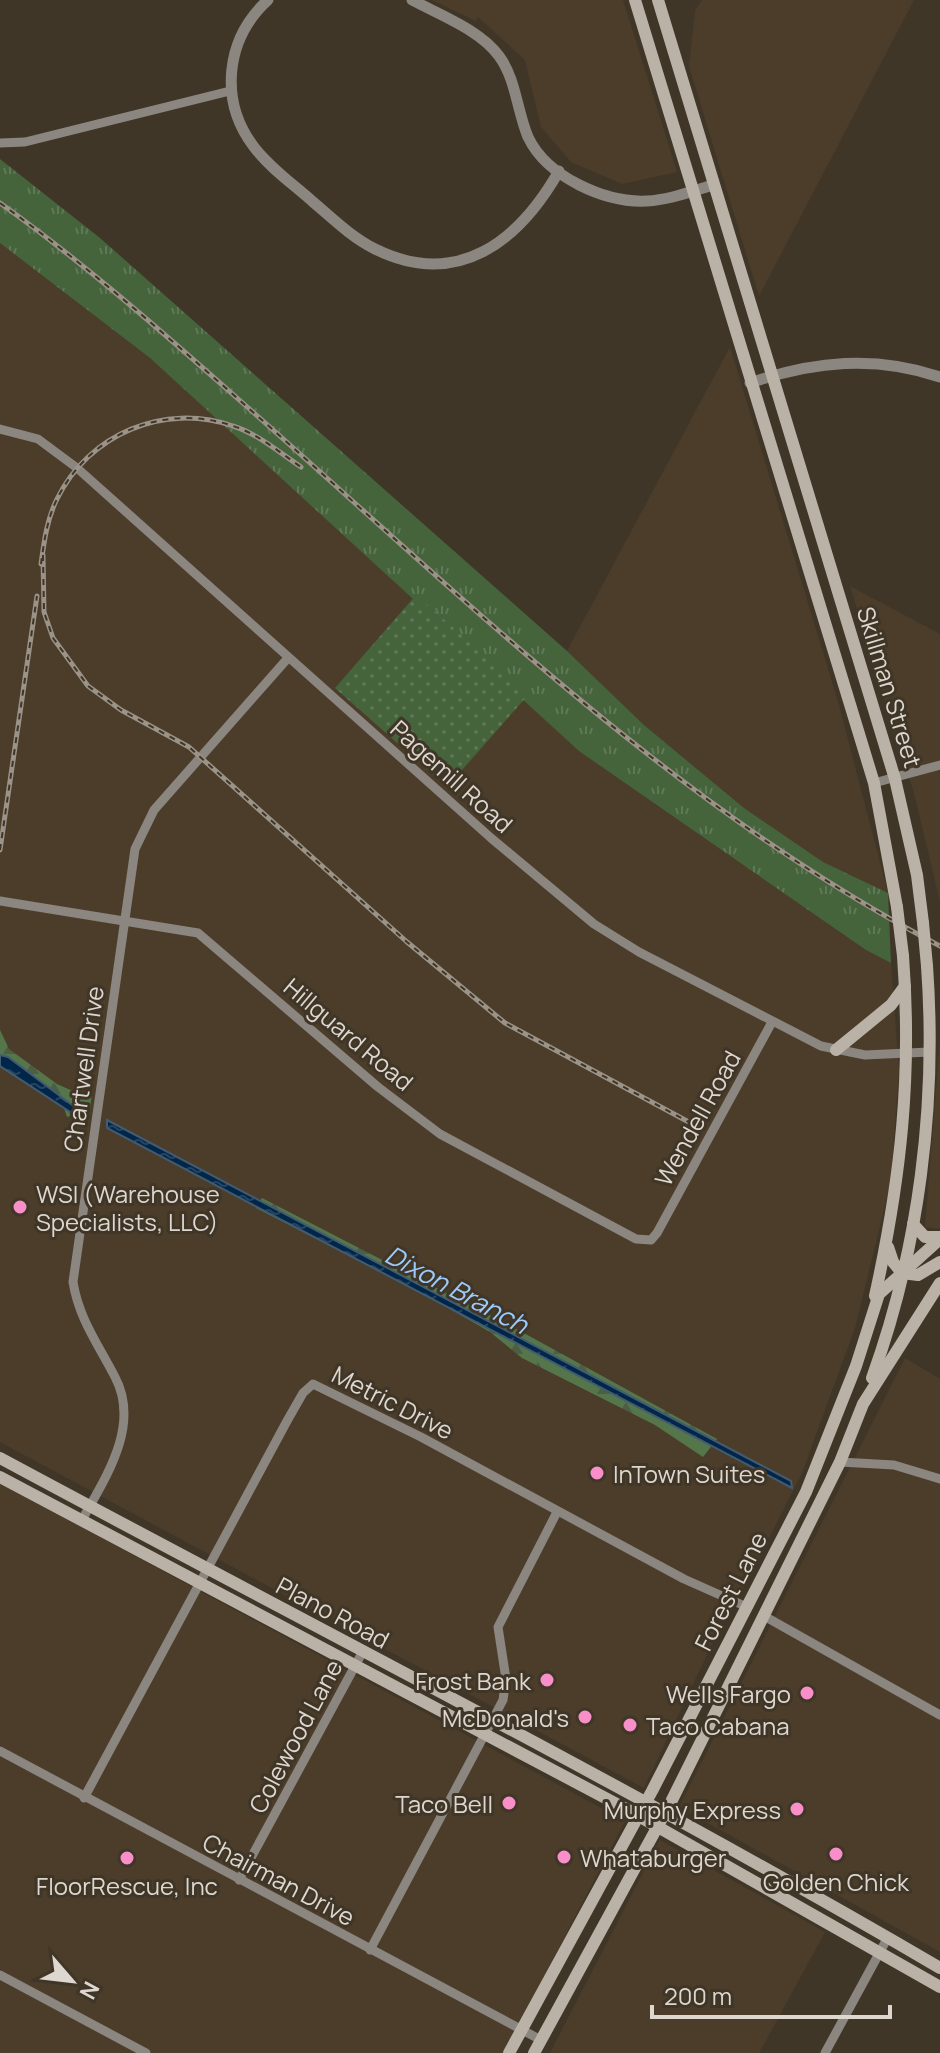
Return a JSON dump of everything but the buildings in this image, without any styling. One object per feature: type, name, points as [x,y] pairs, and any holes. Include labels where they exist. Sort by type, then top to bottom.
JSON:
[{"type":"main road","name":"Skillman Street","points":[[635,0],[874,783],[894,878],[903,956],[909,1056],[899,1165],[887,1244],[873,1307]]},
{"type":"main road","name":"Skillman Street","points":[[658,0],[895,779],[917,875],[927,966],[929,1052],[926,1125],[913,1224],[902,1273],[863,1404]]},
{"type":"main road","points":[[814,585],[835,579]]},
{"type":"main road","points":[[894,878],[917,875]]},
{"type":"main road","points":[[836,1050],[891,1005],[905,986]]},
{"type":"main road","points":[[913,1224],[925,1237],[940,1238]]},
{"type":"main road","name":"Forest Lane","points":[[509,2053],[647,1801],[821,1457],[856,1366],[879,1294],[940,1238]]},
{"type":"main road","points":[[887,1244],[893,1262],[902,1273],[918,1275],[940,1262]]},
{"type":"main road","name":"Forest Lane","points":[[534,2053],[665,1812],[840,1462],[863,1404],[940,1283]]},
{"type":"main road","points":[[821,1457],[840,1462]]},
{"type":"main road","name":"Plano Road","points":[[0,1458],[362,1653],[647,1801],[940,1968]]},
{"type":"main road","name":"Plano Road","points":[[0,1477],[638,1816],[940,1987]]},
{"type":"main road","points":[[747,1607],[764,1616]]},
{"type":"street","points":[[268,0],[248,22],[237,43],[230,91],[241,126],[261,155],[350,234],[397,258],[443,262],[479,254],[499,244],[531,216],[559,171]]},
{"type":"street","points":[[412,0],[478,37],[498,55],[505,65],[530,141],[559,171],[598,192],[625,199],[658,200],[713,185]]},
{"type":"street","points":[[0,143],[56,135],[230,91]]},
{"type":"street","points":[[750,383],[826,363],[865,361],[940,377]]},
{"type":"street","name":"Pagemill Road","points":[[0,429],[38,439],[77,468],[288,658],[594,924],[639,952],[772,1022],[836,1050],[909,1056],[929,1052]]},
{"type":"street","name":"Chartwell Drive","points":[[82,1520],[118,1449],[125,1422],[117,1380],[84,1324],[73,1282],[135,849],[154,810],[288,658]]},
{"type":"street","points":[[874,783],[940,765]]},
{"type":"street","name":"Hillguard Road","points":[[0,901],[198,933],[378,1087],[440,1134],[636,1239],[651,1240],[657,1233]]},
{"type":"street","name":"Wendell Road","points":[[657,1233],[772,1022]]},
{"type":"street","name":"Metric Drive","points":[[84,1798],[209,1571],[287,1421],[303,1393],[313,1384],[353,1402],[684,1579],[747,1607]]},
{"type":"street","points":[[840,1462],[894,1465],[940,1479]]},
{"type":"street","points":[[370,1950],[503,1700],[506,1679],[499,1644],[501,1616],[557,1512]]},
{"type":"street","points":[[764,1616],[940,1715]]},
{"type":"street","name":"Colewood Lane","points":[[239,1880],[362,1653]]},
{"type":"street","name":"Chairman Drive","points":[[0,1751],[541,2040]]},
{"type":"street","points":[[825,2053],[888,1937]]},
{"type":"street","points":[[0,1975],[146,2053]]},
{"type":"shaded area","points":[[432,0],[623,0],[677,172],[622,184],[571,162],[541,127],[525,60],[478,17],[476,21]]},
{"type":"shaded area","points":[[702,0],[914,0],[759,296],[689,66],[695,11]]},
{"type":"shaded area","points":[[0,243],[150,358],[579,750],[866,950],[891,963],[899,1071],[891,1181],[855,1328],[802,1473],[732,1611],[728,1610],[644,1788],[0,1442]]},
{"type":"shaded area","points":[[730,347],[839,705],[888,893],[823,862],[744,808],[644,725],[567,651]]},
{"type":"shaded area","points":[[850,586],[940,634],[940,902],[914,793]]},
{"type":"shaded area","points":[[940,1041],[940,1229],[925,1227]]},
{"type":"shaded area","points":[[905,1358],[940,1379],[940,1952],[679,1807]]},
{"type":"shaded area","points":[[0,1483],[625,1821],[504,2053],[0,2053]]},
{"type":"shaded area","points":[[660,1840],[825,1932],[759,2053],[550,2053]]},
{"type":"green space","points":[[0,159],[100,238],[567,651],[644,725],[744,808],[823,862],[888,893],[891,963],[866,950],[579,751],[150,358],[0,243]]},
{"type":"green space","points":[[416,595],[529,694],[447,787],[335,688]]},
{"type":"green space","points":[[0,1030],[9,1049],[57,1084],[77,1093],[92,1092],[90,1109],[67,1117],[64,1108],[0,1067]]},
{"type":"green space","points":[[262,1198],[522,1332],[717,1439],[703,1457],[655,1425],[522,1358],[490,1332],[422,1293],[256,1208]]},
{"type":"water","points":[[0,1055],[8,1057],[84,1114],[81,1119],[0,1066]]},
{"type":"water","points":[[107,1120],[791,1481],[792,1488],[107,1128]]},
{"type":"railway","points":[[0,203],[62,249],[150,322],[488,621],[660,764],[750,830],[843,891],[940,946]]},
{"type":"railway","points":[[41,564],[51,514],[71,476],[88,457],[131,429],[155,421],[181,418],[207,420],[251,434],[301,467]]},
{"type":"railway","points":[[43,555],[44,612],[53,638],[88,686],[121,710],[189,747],[407,942],[505,1023],[698,1127]]},
{"type":"railway","points":[[0,850],[37,596]]},
{"type":"place","name":"WSI (Warehouse Specialists, LLC)","points":[[20,1207]]},
{"type":"place","name":"InTown Suites","points":[[597,1473]]},
{"type":"place","name":"Frost Bank","points":[[547,1680]]},
{"type":"place","name":"Wells Fargo","points":[[807,1693]]},
{"type":"place","name":"McDonald's","points":[[585,1717]]},
{"type":"place","name":"Taco Cabana","points":[[630,1725]]},
{"type":"place","name":"Taco Bell","points":[[509,1803]]},
{"type":"place","name":"Murphy Express","points":[[797,1809]]},
{"type":"place","name":"Golden Chick","points":[[836,1854]]},
{"type":"place","name":"Whataburger","points":[[564,1857]]},
{"type":"place","name":"FloorRescue, Inc","points":[[127,1858]]},
{"type":"water label","name":"Dixon Branch","points":[[457,1289]]}]
